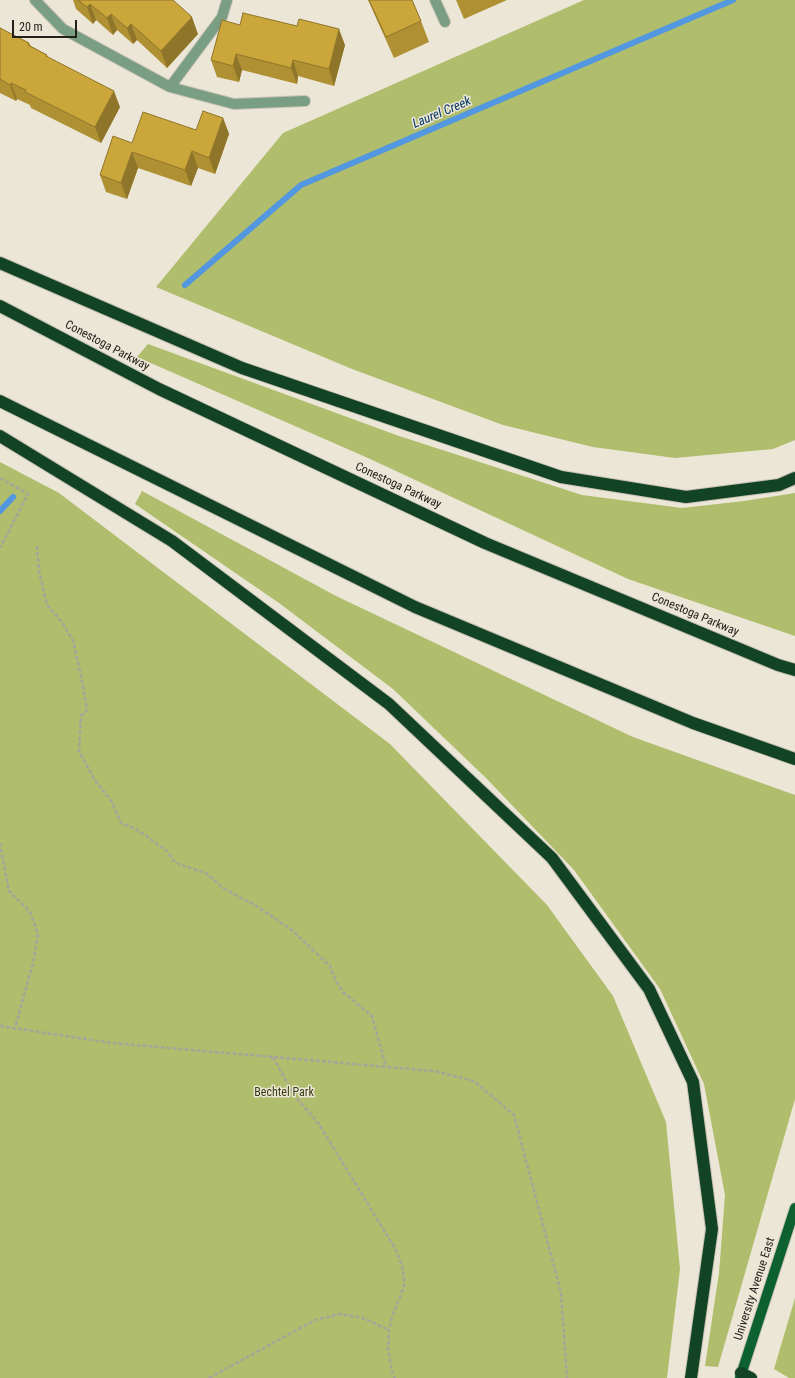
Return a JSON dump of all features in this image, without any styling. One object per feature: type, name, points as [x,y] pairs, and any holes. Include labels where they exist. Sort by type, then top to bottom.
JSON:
[{"type":"highway","points":[[0,263],[242,368],[561,477],[686,497],[779,485],[795,478]]},
{"type":"highway","name":"Conestoga Parkway","points":[[0,306],[160,389],[485,543],[795,670]]},
{"type":"highway","points":[[0,401],[415,607],[693,723],[795,759]]},
{"type":"highway","points":[[0,436],[172,541],[389,704],[552,858],[649,989],[693,1082],[712,1229],[691,1378]]},
{"type":"main road","name":"University Avenue East","points":[[744,1376],[795,1208]]},
{"type":"lane","points":[[35,0],[63,29],[170,87],[234,104],[305,102]]},
{"type":"lane","points":[[170,87],[222,17],[227,0]]},
{"type":"lane","points":[[435,0],[445,22]]},
{"type":"path","points":[[0,478],[28,494],[0,548]]},
{"type":"path","points":[[37,546],[39,571],[47,605],[62,622],[73,641],[81,676],[87,710],[81,716],[79,751],[94,779],[112,802],[121,823],[136,829],[167,851],[174,861],[181,865],[206,873],[223,888],[258,907],[293,931],[330,966],[342,992],[372,1016],[386,1067]]},
{"type":"path","points":[[0,843],[9,891],[30,912],[38,934],[33,963],[15,1028]]},
{"type":"path","points":[[0,1026],[112,1043],[434,1071],[474,1080],[514,1115],[561,1293],[567,1378]]},
{"type":"path","points":[[273,1057],[294,1095],[319,1124],[396,1250],[402,1266],[404,1285],[392,1316],[389,1330],[388,1348],[392,1372],[395,1378]]},
{"type":"path","points":[[209,1378],[315,1320],[340,1314],[364,1318],[389,1330]]},
{"type":"green space","points":[[584,0],[795,0],[795,440],[773,449],[675,458],[593,447],[503,425],[352,369],[156,287],[283,133]]},
{"type":"green space","points":[[148,344],[399,436],[582,495],[682,508],[744,501],[795,493],[795,636],[628,579],[368,458],[137,357]]},
{"type":"green space","name":"Bechtel Park","points":[[0,462],[59,493],[390,744],[547,905],[613,996],[666,1122],[680,1269],[667,1378],[0,1378]]},
{"type":"green space","points":[[142,491],[336,596],[633,737],[795,795],[795,1099],[718,1367],[705,1366],[719,1273],[725,1195],[704,1084],[660,989],[574,870],[487,779],[393,689],[279,603],[135,504]]},
{"type":"green space","points":[[795,1298],[795,1378],[789,1378],[774,1369]]},
{"type":"building","points":[[78,0],[173,0],[192,17],[161,51],[131,24],[127,28],[111,14],[107,18],[90,4],[87,7]]},
{"type":"building","points":[[369,0],[412,0],[421,21],[386,37]]},
{"type":"building","points":[[243,13],[297,26],[299,19],[339,29],[329,69],[293,60],[291,68],[236,54],[233,66],[211,60],[222,20],[240,25]]},
{"type":"building","points":[[0,28],[29,43],[28,45],[47,55],[46,56],[114,91],[95,127],[25,92],[26,90],[11,83],[10,85],[0,79]]},
{"type":"building","points":[[203,111],[223,118],[209,158],[192,151],[185,170],[132,152],[121,183],[100,175],[113,136],[132,143],[143,112],[196,130]]},
{"type":"waterway","name":"Laurel Creek","points":[[185,285],[301,185],[733,0]]},
{"type":"waterway","name":"Laurel Creek","points":[[0,511],[13,497]]}]
